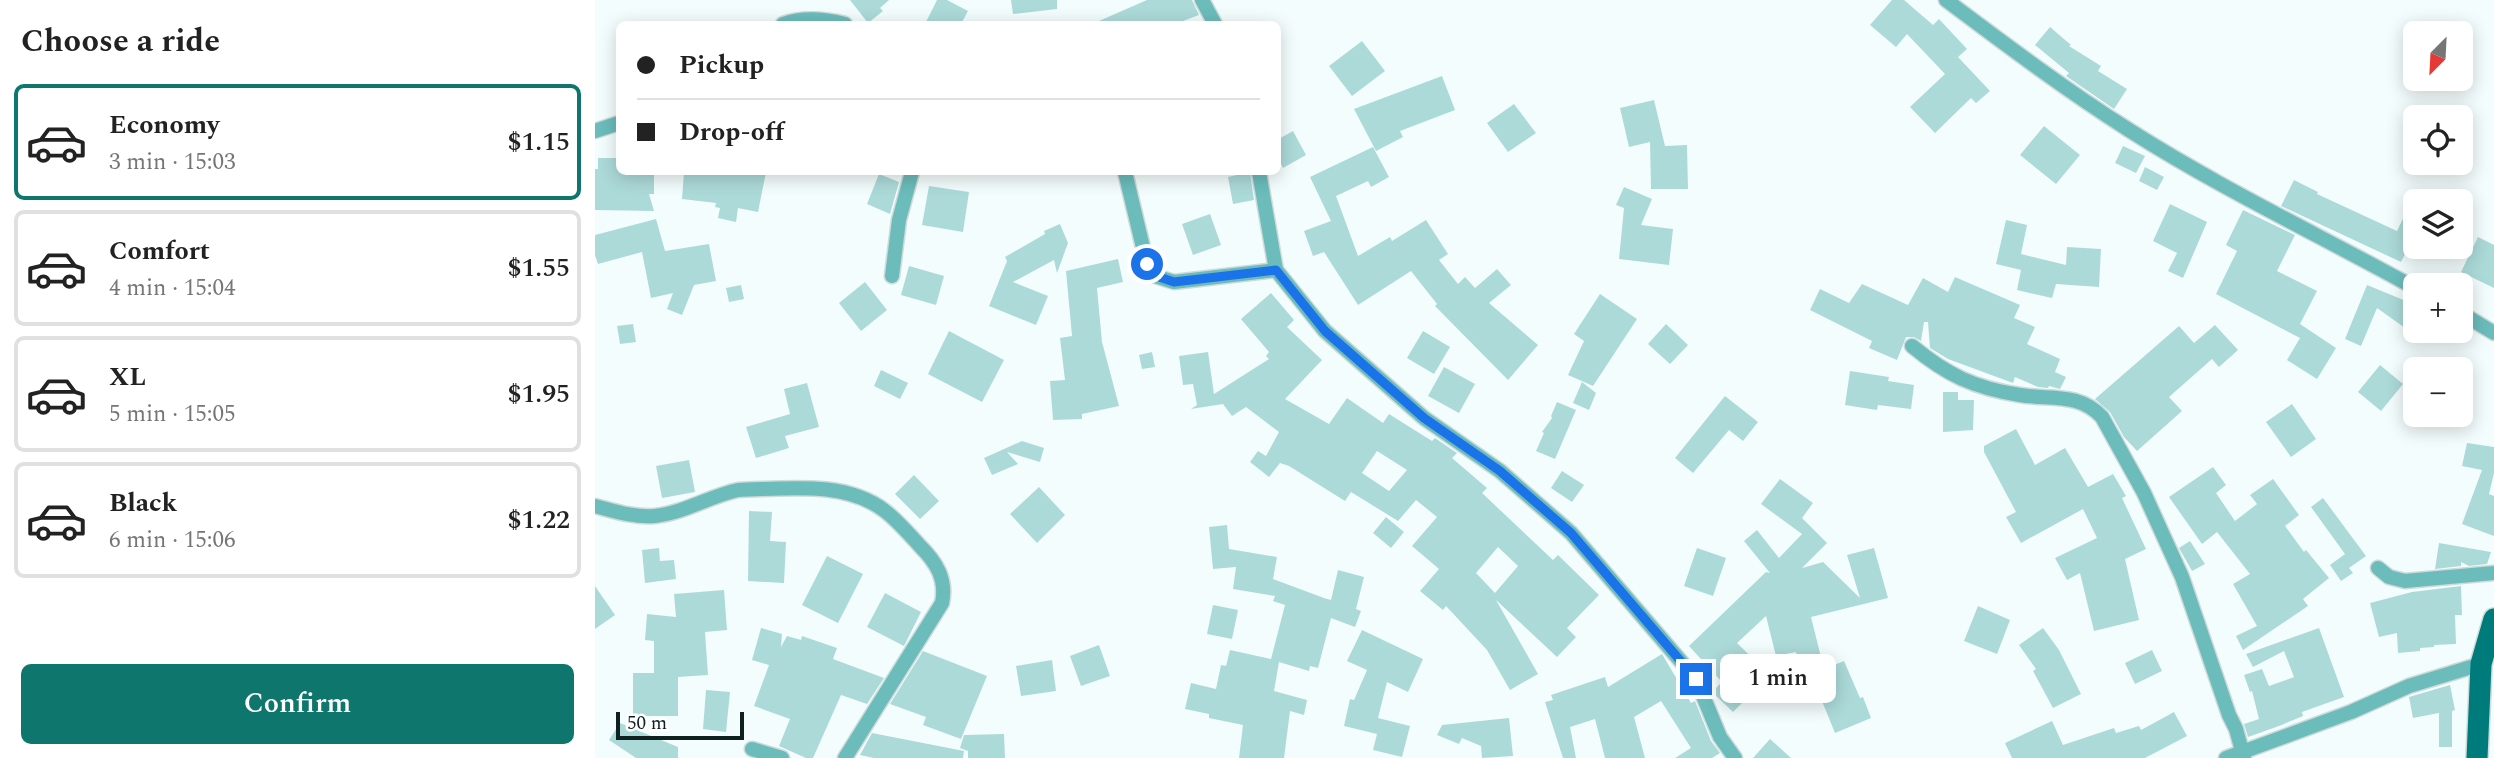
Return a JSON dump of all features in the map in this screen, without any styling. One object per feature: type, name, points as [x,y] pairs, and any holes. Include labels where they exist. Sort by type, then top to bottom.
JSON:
[{"type":"main road","points":[[2477,758],[2487,694],[2481,664],[2494,619]]},
{"type":"street","points":[[1202,0],[1213,21]]},
{"type":"street","points":[[1946,0],[2035,67],[2131,132],[2403,282]]},
{"type":"street","points":[[802,21],[832,21]]},
{"type":"street","points":[[595,131],[616,124]]},
{"type":"street","points":[[892,276],[899,220],[911,175]]},
{"type":"street","points":[[1126,175],[1147,264],[1153,275],[1174,282],[1276,270]]},
{"type":"street","points":[[1260,175],[1276,270],[1325,331],[1424,418],[1500,471],[1571,533],[1696,679],[1720,737],[1735,758]]},
{"type":"street","points":[[2473,320],[2494,333]]},
{"type":"street","points":[[1912,346],[1939,369],[1959,379],[2020,395],[2078,401],[2094,409],[2102,417],[2144,493],[2182,577],[2243,754]]},
{"type":"street","points":[[595,506],[639,516],[654,516],[674,513],[738,490],[827,489],[858,496],[887,512],[932,558],[945,589],[942,603],[845,758]]},
{"type":"street","points":[[2378,568],[2389,577],[2405,581],[2494,573]]},
{"type":"street","points":[[2226,758],[2243,754],[2351,712],[2409,686],[2481,664]]},
{"type":"street","points":[[752,749],[782,758]]},
{"type":"building","points":[[850,0],[889,0],[880,8],[883,11],[870,21],[866,21]]},
{"type":"building","points":[[937,0],[947,0],[968,11],[963,21],[926,21]]},
{"type":"building","points":[[1011,0],[1057,0],[1057,9],[1013,14]]},
{"type":"building","points":[[1147,0],[1192,0],[1199,15],[1183,21],[1099,21]]},
{"type":"building","points":[[1892,0],[1904,0],[1933,25],[1939,19],[1967,49],[1958,57],[1990,91],[1976,103],[1971,98],[1935,133],[1910,107],[1945,74],[1907,34],[1896,47],[1870,25]]},
{"type":"building","points":[[2050,27],[2071,45],[2069,46],[2101,66],[2098,71],[2127,89],[2114,109],[2066,76],[2069,73],[2035,45]]},
{"type":"building","points":[[1362,41],[1385,71],[1352,96],[1329,66]]},
{"type":"building","points":[[1442,76],[1455,110],[1400,131],[1403,137],[1376,151],[1354,109]]},
{"type":"building","points":[[1654,100],[1665,146],[1687,145],[1688,189],[1651,189],[1650,142],[1629,147],[1620,108]]},
{"type":"building","points":[[1514,104],[1536,133],[1508,152],[1487,123]]},
{"type":"building","points":[[2044,126],[2080,155],[2056,184],[2020,155]]},
{"type":"building","points":[[1293,131],[1306,155],[1283,168],[1281,138]]},
{"type":"building","points":[[2123,146],[2145,156],[2136,173],[2115,163]]},
{"type":"building","points":[[1373,147],[1389,177],[1371,187],[1368,181],[1336,196],[1358,256],[1390,237],[1392,241],[1426,220],[1448,254],[1439,260],[1458,284],[1465,277],[1475,288],[1497,269],[1511,285],[1489,303],[1538,345],[1508,380],[1435,306],[1437,304],[1411,271],[1358,305],[1324,252],[1313,256],[1304,231],[1331,221],[1310,177]]},
{"type":"building","points":[[598,158],[616,158],[616,175],[654,175],[654,194],[649,194],[654,211],[595,210],[595,169],[598,169]]},
{"type":"building","points":[[2145,167],[2164,177],[2157,190],[2139,181]]},
{"type":"building","points":[[684,175],[765,175],[758,212],[738,208],[736,222],[718,218],[720,208],[715,207],[716,203],[682,199]]},
{"type":"building","points":[[879,175],[899,182],[890,214],[867,204]]},
{"type":"building","points":[[1250,175],[1254,200],[1233,204],[1228,177]]},
{"type":"building","points":[[2294,180],[2318,192],[2317,194],[2397,231],[2403,219],[2403,258],[2401,262],[2281,206]]},
{"type":"building","points":[[929,186],[969,192],[963,232],[922,225]]},
{"type":"building","points":[[1624,187],[1652,199],[1641,225],[1673,229],[1669,265],[1619,259],[1624,208],[1616,205]]},
{"type":"building","points":[[2170,204],[2207,222],[2183,278],[2168,271],[2177,253],[2153,241]]},
{"type":"building","points":[[2243,210],[2295,235],[2277,271],[2317,291],[2300,324],[2336,348],[2317,379],[2287,360],[2300,338],[2216,294],[2237,251],[2226,245]]},
{"type":"building","points":[[1210,214],[1221,245],[1193,255],[1182,224]]},
{"type":"building","points":[[656,219],[665,251],[709,244],[716,281],[694,285],[682,315],[667,309],[673,293],[651,298],[642,252],[598,264],[595,255],[595,235]]},
{"type":"building","points":[[2006,220],[2027,225],[2021,254],[2066,265],[2067,247],[2101,249],[2099,287],[2056,284],[2052,298],[2017,290],[2021,270],[1996,264]]},
{"type":"building","points":[[1060,224],[1068,243],[1057,273],[1054,260],[1013,282],[1048,296],[1036,325],[989,306],[1007,261],[1005,257],[1045,234],[1044,231]]},
{"type":"building","points":[[2478,237],[2494,245],[2494,288],[2473,278],[2473,273],[2461,272],[2467,259],[2473,259],[2473,247]]},
{"type":"building","points":[[1118,259],[1123,282],[1097,288],[1102,342],[1119,406],[1082,414],[1082,419],[1053,420],[1050,381],[1065,380],[1060,338],[1072,336],[1066,271]]},
{"type":"building","points":[[909,266],[944,276],[936,305],[901,295]]},
{"type":"building","points":[[1955,277],[2020,305],[2014,318],[2035,327],[2027,344],[2060,359],[2055,372],[2066,377],[2060,389],[2038,387],[2015,377],[2013,383],[1948,359],[1930,348],[1928,322],[1924,322],[1921,341],[1906,337],[1897,360],[1869,348],[1872,341],[1810,310],[1820,289],[1849,303],[1862,284],[1908,305],[1923,278],[1948,292]]},
{"type":"building","points":[[865,282],[887,310],[861,331],[839,303]]},
{"type":"building","points":[[741,285],[744,299],[729,302],[726,288]]},
{"type":"building","points":[[2367,285],[2403,300],[2403,326],[2377,308],[2361,346],[2345,339]]},
{"type":"building","points":[[1271,293],[1294,320],[1287,327],[1322,360],[1285,399],[1329,424],[1347,398],[1383,423],[1389,414],[1432,441],[1435,438],[1457,453],[1452,458],[1487,488],[1482,493],[1553,560],[1558,555],[1599,595],[1567,628],[1576,637],[1557,657],[1496,600],[1538,674],[1510,690],[1487,650],[1446,606],[1443,610],[1420,591],[1439,569],[1412,546],[1437,517],[1416,500],[1398,521],[1351,492],[1345,501],[1289,466],[1280,463],[1269,477],[1250,462],[1258,451],[1266,456],[1279,432],[1246,407],[1232,416],[1223,404],[1191,409],[1197,405],[1193,384],[1183,385],[1179,356],[1208,352],[1214,394],[1269,359],[1266,356],[1269,352],[1241,319]],"holes":[[[1377,451],[1407,470],[1389,491],[1362,473]],[[1498,547],[1518,566],[1495,593],[1476,573]]]},
{"type":"building","points":[[1600,294],[1637,319],[1593,386],[1568,375],[1584,341],[1574,334]]},
{"type":"building","points":[[633,324],[636,342],[620,344],[617,326]]},
{"type":"building","points":[[1666,324],[1688,345],[1670,364],[1648,344]]},
{"type":"building","points":[[2215,325],[2238,350],[2219,367],[2212,359],[2169,397],[2182,411],[2137,451],[2124,437],[2110,412],[2095,399],[2179,326],[2194,343]]},
{"type":"building","points":[[949,331],[1004,360],[982,402],[928,374]]},
{"type":"building","points":[[1423,331],[1450,347],[1434,374],[1407,358]]},
{"type":"building","points":[[1152,352],[1155,367],[1142,369],[1139,355]]},
{"type":"building","points":[[2380,365],[2403,384],[2381,411],[2358,392]]},
{"type":"building","points":[[1444,367],[1475,384],[1459,413],[1428,396]]},
{"type":"building","points":[[881,370],[908,383],[900,399],[874,386]]},
{"type":"building","points":[[1850,371],[1889,377],[1888,381],[1914,385],[1911,409],[1878,405],[1877,410],[1845,405]]},
{"type":"building","points":[[1582,382],[1596,393],[1589,410],[1573,403]]},
{"type":"building","points":[[807,383],[819,427],[785,436],[789,448],[756,458],[746,427],[790,414],[784,389]]},
{"type":"building","points":[[1943,392],[1958,392],[1958,400],[1974,400],[1973,430],[1943,432]]},
{"type":"building","points":[[1725,396],[1758,422],[1743,441],[1729,430],[1693,473],[1675,458]]},
{"type":"building","points":[[1557,402],[1576,410],[1555,459],[1536,451]]},
{"type":"building","points":[[2292,404],[2316,439],[2291,457],[2266,422]]},
{"type":"building","points":[[2016,429],[2035,465],[2065,448],[2088,487],[2113,474],[2126,496],[2122,498],[2146,549],[2125,559],[2139,620],[2094,631],[2080,573],[2067,580],[2055,558],[2097,538],[2083,509],[2021,543],[2006,517],[2016,512],[1984,452],[1984,446]]},
{"type":"building","points":[[1022,441],[1044,448],[1040,462],[1007,452],[1018,464],[992,475],[984,458]]},
{"type":"building","points":[[2467,443],[2494,447],[2494,473],[2489,494],[2494,496],[2494,536],[2462,524],[2482,470],[2462,466]]},
{"type":"building","points":[[689,460],[695,492],[662,498],[656,466]]},
{"type":"building","points":[[2213,467],[2226,485],[2216,493],[2235,521],[2257,504],[2250,495],[2273,479],[2299,515],[2285,526],[2304,552],[2306,550],[2329,578],[2303,599],[2308,606],[2243,650],[2236,636],[2257,626],[2233,584],[2250,574],[2217,532],[2202,544],[2169,497]]},
{"type":"building","points":[[1562,471],[1584,485],[1572,502],[1551,488]]},
{"type":"building","points":[[914,475],[939,501],[920,519],[895,494]]},
{"type":"building","points":[[1780,479],[1813,503],[1802,518],[1827,543],[1802,568],[1823,562],[1860,598],[1847,555],[1874,548],[1888,598],[1811,617],[1824,669],[1844,661],[1871,718],[1835,733],[1804,657],[1797,659],[1796,652],[1776,656],[1766,616],[1737,643],[1774,679],[1774,684],[1758,701],[1751,694],[1733,712],[1712,692],[1722,682],[1689,646],[1766,572],[1770,573],[1744,541],[1757,530],[1779,558],[1802,534],[1761,504]]},
{"type":"building","points":[[1039,487],[1065,515],[1037,543],[1010,514]]},
{"type":"building","points":[[2323,498],[2366,556],[2349,568],[2353,573],[2341,581],[2330,565],[2345,554],[2311,507]]},
{"type":"building","points":[[749,511],[772,512],[770,541],[786,542],[784,583],[748,581]]},
{"type":"building","points":[[1386,517],[1404,532],[1391,548],[1373,533]]},
{"type":"building","points":[[1227,525],[1229,549],[1277,557],[1273,579],[1331,600],[1338,570],[1364,577],[1356,609],[1361,611],[1355,627],[1331,618],[1318,668],[1310,666],[1309,671],[1279,662],[1274,691],[1307,700],[1304,715],[1290,711],[1284,758],[1239,758],[1243,725],[1209,718],[1209,714],[1185,709],[1191,683],[1216,689],[1221,665],[1226,666],[1230,650],[1271,659],[1285,605],[1273,601],[1275,596],[1233,589],[1236,567],[1213,569],[1209,527]]},
{"type":"building","points":[[2190,541],[2205,564],[2192,571],[2179,548]]},
{"type":"building","points":[[2439,543],[2491,552],[2487,564],[2469,566],[2461,562],[2461,566],[2435,569]]},
{"type":"building","points":[[659,548],[660,561],[674,560],[676,579],[645,583],[642,550]]},
{"type":"building","points":[[1697,548],[1726,558],[1713,596],[1684,586]]},
{"type":"building","points":[[827,556],[863,574],[838,623],[802,605]]},
{"type":"building","points":[[595,586],[615,615],[595,629]]},
{"type":"building","points":[[2461,586],[2462,615],[2455,615],[2456,644],[2434,645],[2420,648],[2420,651],[2398,653],[2397,633],[2379,637],[2370,603],[2412,592]]},
{"type":"building","points":[[724,590],[727,630],[705,632],[708,675],[678,677],[678,716],[633,716],[633,673],[654,673],[654,641],[645,640],[647,614],[676,617],[674,594]]},
{"type":"building","points":[[885,593],[921,612],[904,646],[867,627]]},
{"type":"building","points":[[1213,605],[1238,610],[1232,639],[1207,634]]},
{"type":"building","points":[[1978,606],[2010,620],[1997,654],[1964,641]]},
{"type":"building","points":[[761,628],[782,634],[781,647],[787,636],[801,640],[802,636],[837,648],[833,659],[884,678],[867,704],[841,695],[813,758],[806,758],[779,746],[790,719],[754,706],[769,665],[752,660]]},
{"type":"building","points":[[2043,628],[2059,650],[2081,694],[2053,708],[2033,671],[2036,669],[2019,645]]},
{"type":"building","points":[[2319,628],[2344,697],[2302,712],[2303,716],[2248,737],[2244,724],[2259,719],[2252,691],[2250,692],[2244,675],[2262,669],[2269,686],[2294,677],[2284,651],[2253,667],[2246,654]]},
{"type":"building","points":[[1362,630],[1423,659],[1408,692],[1387,682],[1378,718],[1410,726],[1402,757],[1373,750],[1377,734],[1344,726],[1350,699],[1354,700],[1367,670],[1347,661]]},
{"type":"building","points":[[1099,645],[1110,676],[1081,686],[1070,656]]},
{"type":"building","points":[[2152,650],[2162,671],[2135,684],[2125,663]]},
{"type":"building","points":[[923,651],[987,676],[961,739],[923,725],[926,717],[890,704]]},
{"type":"building","points":[[1662,654],[1691,703],[1695,701],[1711,741],[1720,753],[1712,758],[1675,758],[1691,748],[1661,701],[1634,717],[1645,758],[1605,758],[1595,719],[1570,727],[1576,758],[1563,758],[1545,702],[1553,700],[1551,695],[1605,677],[1608,687]]},
{"type":"building","points":[[1052,660],[1056,691],[1021,696],[1016,666]]},
{"type":"building","points":[[2450,685],[2455,710],[2452,711],[2452,747],[2439,747],[2439,713],[2413,718],[2409,697]]},
{"type":"building","points":[[706,690],[730,692],[726,732],[703,729]]},
{"type":"building","points":[[2174,712],[2187,736],[2145,758],[2012,758],[2005,743],[2052,721],[2063,745],[2114,728],[2116,733],[2139,726],[2141,730]]},
{"type":"building","points":[[1509,718],[1513,756],[1482,758],[1481,746],[1462,738],[1459,744],[1437,735],[1442,725]]},
{"type":"building","points":[[620,723],[678,747],[678,758],[636,758],[609,740]]},
{"type":"building","points":[[872,733],[964,751],[963,758],[874,758],[860,755]]},
{"type":"building","points":[[1004,734],[1005,758],[968,758],[968,751],[960,748],[964,735]]},
{"type":"building","points":[[1770,739],[1791,758],[1753,758]]},
{"type":"route","points":[[1147,264],[1153,275],[1164,281],[1174,282],[1276,270],[1325,331],[1424,418],[1500,471],[1571,533],[1696,679]]}]
